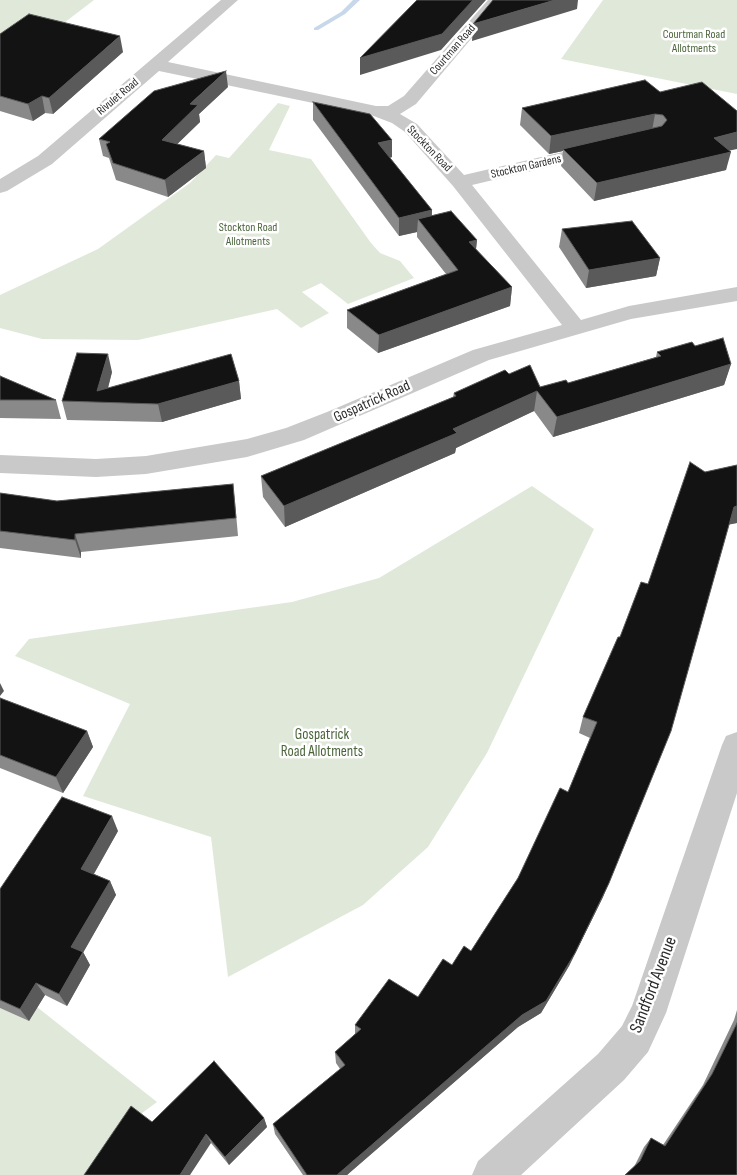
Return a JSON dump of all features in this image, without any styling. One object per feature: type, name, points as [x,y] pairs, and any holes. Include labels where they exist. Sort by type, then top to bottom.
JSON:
[{"type":"street","name":"Rivulet Road","points":[[0,187],[45,160],[230,0]]},
{"type":"street","name":"Courtman Road","points":[[376,111],[390,111],[401,107],[410,100],[496,0]]},
{"type":"street","name":"Stockton Road","points":[[156,65],[376,111],[390,115],[411,128],[460,182],[576,327]]},
{"type":"street","points":[[410,100],[405,116],[411,128]]},
{"type":"street","name":"Stockton Gardens","points":[[460,182],[613,147]]},
{"type":"street","name":"Gospatrick Road","points":[[0,464],[38,468],[96,468],[146,465],[247,448],[295,434],[481,355],[629,313],[737,294]]},
{"type":"street","name":"Sandford Avenue","points":[[492,1175],[611,1067],[635,1039],[648,1013],[737,745]]},
{"type":"green space","points":[[0,0],[94,0],[0,72]]},
{"type":"green space","name":"Courtman Road Allotments","points":[[603,0],[737,0],[737,94],[561,59]]},
{"type":"green space","name":"Stockton Road Allotments","points":[[278,103],[290,106],[269,150],[311,159],[371,243],[380,253],[400,261],[414,278],[348,304],[321,283],[302,292],[329,313],[301,328],[277,309],[138,340],[42,339],[0,328],[0,295],[98,249],[190,183],[216,155],[229,158]]},
{"type":"green space","name":"Gospatrick Road Allotments","points":[[532,486],[594,529],[487,753],[428,847],[363,905],[228,977],[211,837],[83,796],[130,704],[15,656],[29,639],[292,602],[379,578]]},
{"type":"green space","points":[[37,1007],[157,1102],[138,1116],[97,1175],[0,1175],[0,1008],[29,1021]]},
{"type":"building","points":[[417,0],[473,0],[442,34],[360,58]]},
{"type":"building","points":[[493,0],[555,0],[473,24]]},
{"type":"building","points":[[29,14],[120,36],[49,98],[42,96],[28,104],[0,96],[0,34]]},
{"type":"building","points":[[226,71],[190,104],[198,105],[162,140],[204,151],[165,180],[113,163],[106,144],[110,142],[99,139],[154,91]]},
{"type":"building","points":[[645,80],[660,92],[702,82],[737,111],[737,132],[714,138],[731,152],[597,183],[563,149],[662,126],[667,120],[663,115],[655,114],[551,136],[522,108]]},
{"type":"building","points":[[313,102],[370,114],[392,140],[378,143],[432,210],[399,218]]},
{"type":"building","points":[[451,211],[477,240],[469,242],[512,287],[379,335],[347,310],[458,270],[418,219]]},
{"type":"building","points":[[632,221],[660,258],[589,270],[562,229]]},
{"type":"building","points":[[723,338],[731,364],[557,417],[537,391],[453,429],[457,433],[284,506],[261,476],[456,396],[454,393],[505,370],[509,374],[530,365],[540,387],[566,380],[568,383],[661,356],[657,352],[692,342],[695,346]]},
{"type":"building","points":[[77,353],[108,354],[97,391],[231,354],[239,381],[158,404],[62,401]]},
{"type":"building","points":[[0,376],[56,400],[0,400]]},
{"type":"building","points":[[690,462],[705,472],[737,465],[737,506],[734,507],[671,731],[609,883],[575,953],[546,1001],[522,1015],[337,1175],[307,1175],[273,1124],[345,1065],[335,1052],[361,1029],[355,1025],[389,979],[418,997],[443,959],[452,965],[464,946],[471,951],[518,878],[560,788],[568,792],[597,722],[583,717],[618,637],[620,637],[641,582],[648,584]]},
{"type":"building","points":[[233,484],[236,518],[75,534],[75,540],[0,531],[0,493],[57,501]]},
{"type":"building","points":[[0,698],[87,731],[56,777],[0,755]]},
{"type":"building","points":[[62,797],[112,816],[81,869],[110,881],[71,947],[83,952],[59,994],[36,983],[20,1009],[0,1000],[0,889]]},
{"type":"building","points":[[737,1023],[737,1175],[625,1175],[640,1161],[651,1138],[665,1146],[712,1074]]},
{"type":"building","points":[[214,1061],[264,1118],[225,1157],[206,1134],[180,1175],[84,1175],[131,1106],[152,1122]]},
{"type":"waterway","points":[[316,29],[343,13],[357,0]]}]
